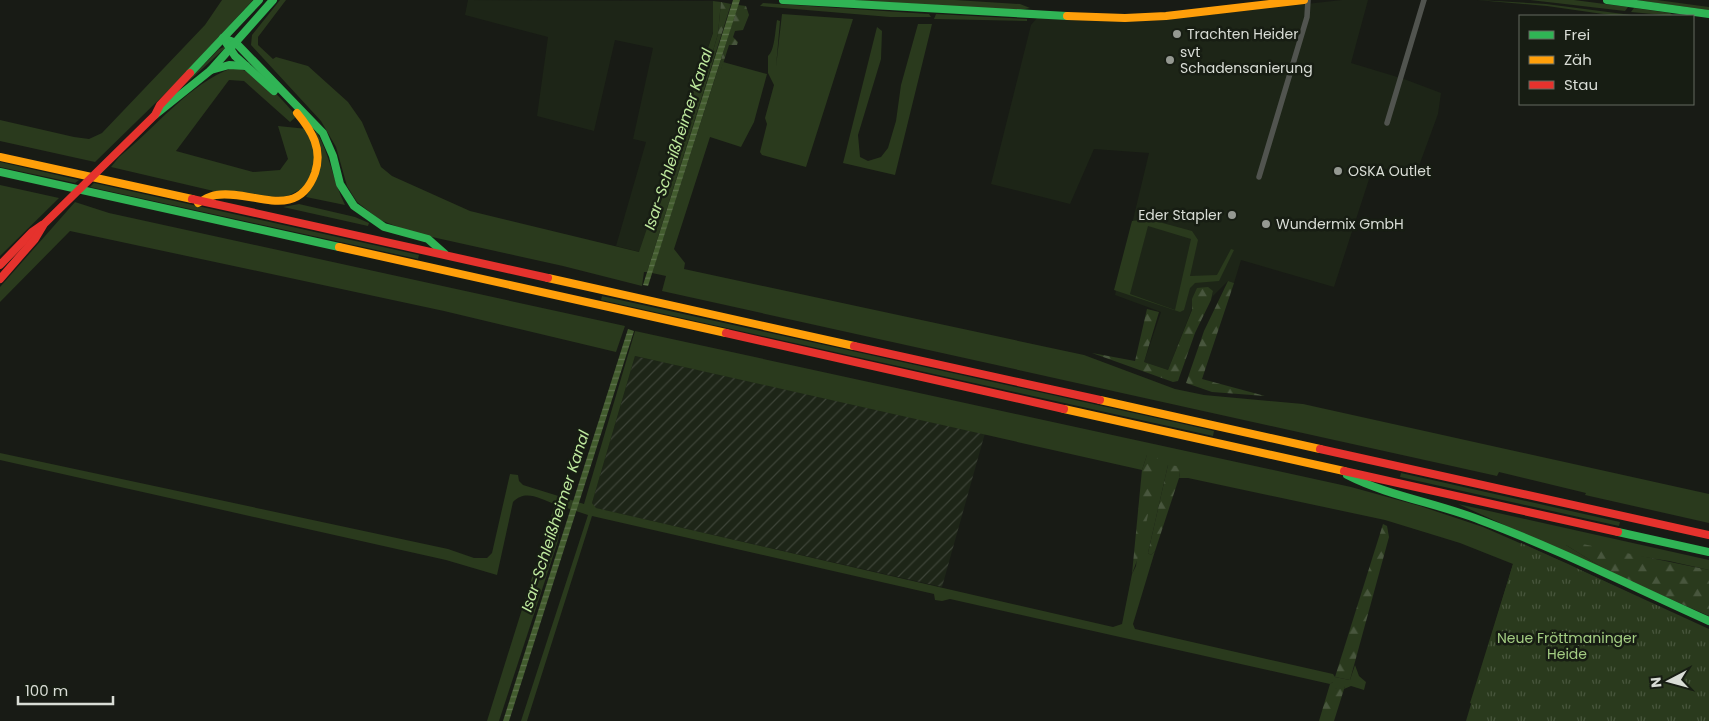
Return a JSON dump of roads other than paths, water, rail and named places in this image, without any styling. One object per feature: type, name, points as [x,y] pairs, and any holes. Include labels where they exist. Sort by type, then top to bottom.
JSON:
[{"type":"main road","points":[[155,115],[160,104],[259,0]]},
{"type":"main road","points":[[0,265],[155,115],[164,110],[211,70],[273,0]]},
{"type":"main road","points":[[784,0],[1022,15],[1125,18],[1166,16],[1306,0]]},
{"type":"main road","points":[[1609,0],[1709,14]]},
{"type":"main road","points":[[223,38],[236,43],[301,108],[323,133],[333,156],[340,184],[354,206],[384,227],[428,239],[448,256]]},
{"type":"main road","points":[[198,202],[218,195],[265,202],[283,201],[297,196],[305,190],[316,173],[319,160],[318,145],[313,132],[296,112],[229,49],[223,38]]},
{"type":"main road","points":[[211,70],[229,65],[247,66]]},
{"type":"main road","points":[[0,157],[1709,536]]},
{"type":"main road","points":[[0,172],[1709,552]]},
{"type":"main road","points":[[0,279],[35,239],[44,224]]},
{"type":"main road","points":[[1336,468],[1363,483],[1450,508],[1507,530],[1709,621]]},
{"type":"street","points":[[1259,177],[1307,17],[1306,0]]},
{"type":"street","points":[[1387,122],[1424,0]]},
{"type":"place","name":"Trachten Heider","points":[[1177,34]]},
{"type":"place","name":"svt Schadensanierung","points":[[1170,60]]},
{"type":"place","name":"OSKA Outlet","points":[[1338,171]]},
{"type":"place","name":"Eder Stapler","points":[[1232,215]]},
{"type":"place","name":"Wundermix GmbH","points":[[1266,224]]},
{"type":"water label","name":"Isar-Schleißheimer Kanal","points":[[678,139]]},
{"type":"water label","name":"Isar-Schleißheimer Kanal","points":[[555,521]]},
{"type":"park label","name":"Neue Fröttmaninger Heide","points":[[1567,646]]}]
